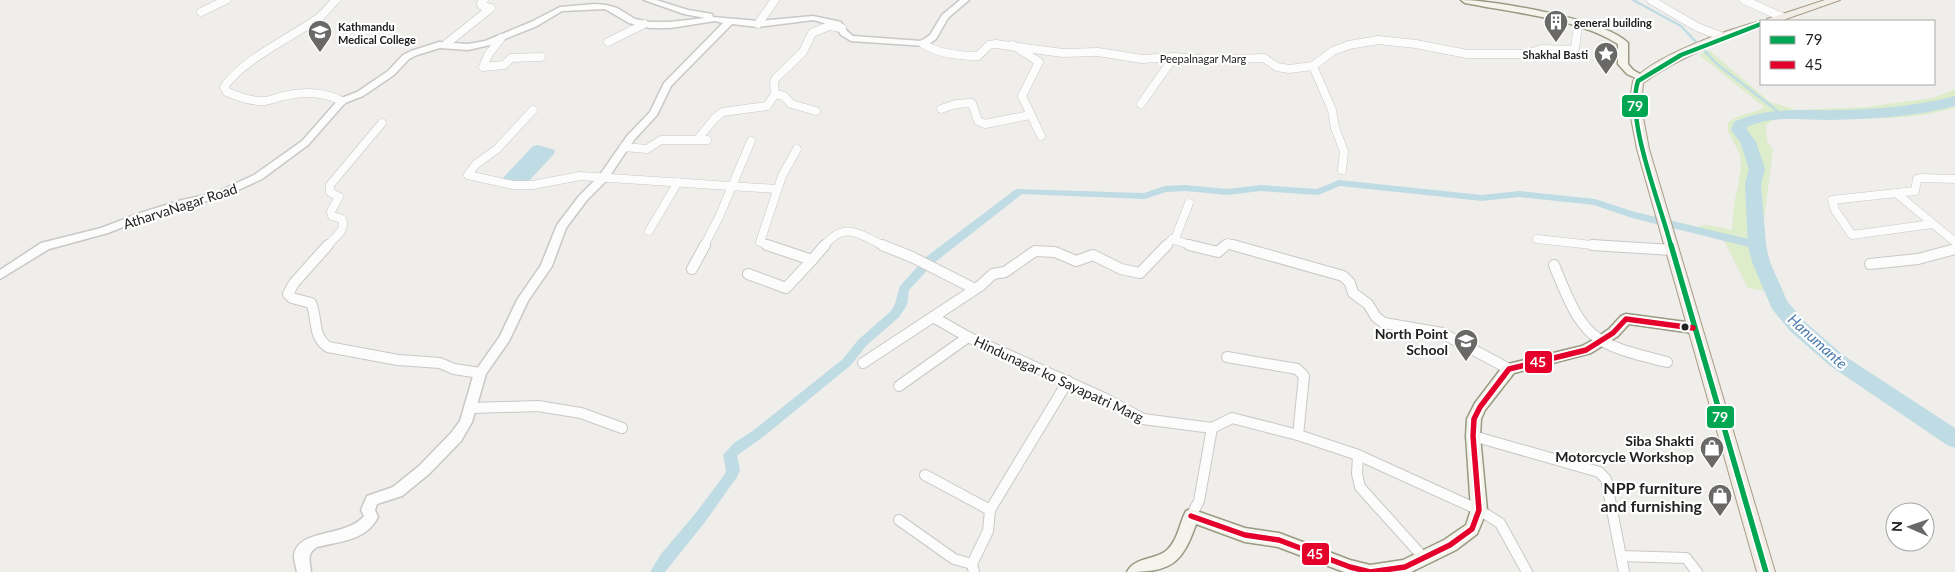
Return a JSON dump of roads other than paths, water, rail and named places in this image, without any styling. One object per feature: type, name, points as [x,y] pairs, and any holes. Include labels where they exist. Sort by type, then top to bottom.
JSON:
[{"type":"main road","points":[[1465,0],[1578,25],[1620,41],[1624,46],[1623,64],[1630,72],[1642,78]]},
{"type":"main road","points":[[1775,20],[1835,0]]},
{"type":"main road","points":[[1760,24],[1690,50],[1642,78],[1636,85],[1635,102],[1637,123],[1693,328],[1766,572]]},
{"type":"main road","points":[[1135,572],[1168,559],[1178,549],[1191,516],[1246,535],[1280,540],[1350,567],[1370,572],[1405,567],[1450,545],[1472,529],[1480,510],[1473,436],[1474,419],[1480,407],[1509,368],[1568,357],[1601,342],[1617,330],[1628,318],[1693,328]]},
{"type":"street","points":[[201,12],[226,0]]},
{"type":"street","points":[[336,0],[318,18],[284,39],[232,76],[224,87],[227,92],[256,101],[268,100],[289,94],[307,93],[337,97],[342,101]]},
{"type":"street","points":[[446,44],[491,8],[482,6],[484,0]]},
{"type":"street","points":[[648,0],[687,12],[708,15],[715,19]]},
{"type":"street","points":[[758,24],[775,0]]},
{"type":"street","points":[[923,44],[934,37],[945,17],[965,0]]},
{"type":"street","points":[[1651,0],[1697,27],[1715,32],[1723,37]]},
{"type":"street","points":[[1744,0],[1782,18]]},
{"type":"street","name":"AtharvaNagar Road","points":[[0,276],[45,246],[104,232],[144,215],[186,202],[217,196],[241,186],[266,172],[305,142],[342,101],[360,94],[391,73],[406,57],[421,50],[446,44],[476,46],[501,38],[566,8],[606,7],[632,21],[644,24],[670,25],[715,19],[758,24],[813,18],[834,22],[851,38],[923,44]]},
{"type":"street","points":[[304,572],[301,558],[306,546],[313,542],[345,536],[363,527],[370,517],[368,510],[372,500],[397,492],[424,470],[456,437],[466,422],[480,374],[505,338],[523,300],[546,266],[561,228],[583,198],[603,178],[624,147],[654,113],[667,85],[730,22]]},
{"type":"street","points":[[608,42],[644,24]]},
{"type":"street","points":[[1342,170],[1344,151],[1335,128],[1332,110],[1313,66],[1333,51],[1366,41],[1378,40],[1416,44],[1467,54],[1526,54],[1542,49],[1573,50],[1575,48],[1578,25]]},
{"type":"street","points":[[697,140],[719,114],[768,106],[775,94],[774,82],[776,78],[796,60],[812,39],[812,33],[829,26],[842,28]]},
{"type":"street","points":[[501,38],[488,55],[483,67],[504,65],[511,58],[541,57]]},
{"type":"street","name":"Peepalnagar Marg","points":[[923,44],[945,52],[978,56],[989,45],[1012,45],[1063,53],[1098,52],[1132,58],[1174,56],[1202,60],[1264,58],[1282,69],[1313,66]]},
{"type":"street","points":[[1012,45],[1038,62],[1022,96],[1041,136]]},
{"type":"street","points":[[1141,104],[1174,56]]},
{"type":"street","points":[[775,94],[784,96],[790,104],[816,111]]},
{"type":"street","points":[[941,109],[956,104],[972,103],[978,121],[985,124],[1030,115]]},
{"type":"street","points":[[533,110],[497,149],[475,165],[468,175],[523,186],[580,176],[777,189]]},
{"type":"street","points":[[382,123],[330,185],[330,192],[339,197],[330,211],[332,216],[342,219],[344,223],[343,228],[294,283],[288,294],[292,298],[311,303],[314,309],[316,334],[320,343],[328,347],[381,358],[440,364],[480,374]]},
{"type":"street","points":[[624,147],[647,149],[661,140],[707,140]]},
{"type":"street","points":[[692,269],[719,217],[751,141]]},
{"type":"street","points":[[797,149],[782,176],[760,242],[812,260]]},
{"type":"street","points":[[1932,224],[1852,235],[1835,210],[1832,200],[1915,191],[1917,179],[1922,178],[1955,179]]},
{"type":"street","points":[[649,231],[678,182]]},
{"type":"street","points":[[1896,194],[1955,242]]},
{"type":"street","points":[[1175,239],[1189,203]]},
{"type":"street","points":[[748,274],[786,288],[833,236],[840,230],[848,230],[975,289]]},
{"type":"street","points":[[863,362],[975,289],[992,274],[1005,272],[1035,251],[1055,252],[1076,261],[1093,255],[1128,272],[1140,273],[1169,240],[1175,239],[1213,252],[1218,252],[1228,244],[1343,276],[1350,283],[1353,293],[1368,304],[1379,320],[1442,333],[1509,368]]},
{"type":"street","points":[[1537,239],[1610,247],[1644,247],[1672,250]]},
{"type":"street","points":[[1870,264],[1918,259],[1955,249]]},
{"type":"street","points":[[1554,265],[1577,317],[1601,342],[1667,362]]},
{"type":"street","name":"Hindunagar ko Sayapatri Marg","points":[[933,317],[968,337],[1068,381],[1143,419],[1212,428]]},
{"type":"street","points":[[899,386],[968,337]]},
{"type":"street","points":[[1227,357],[1297,369],[1302,372],[1304,376],[1298,435]]},
{"type":"street","points":[[899,520],[954,559],[973,568],[990,525],[992,518],[990,510],[1068,381]]},
{"type":"street","points":[[471,408],[538,406],[581,413],[622,428]]},
{"type":"street","points":[[1191,516],[1199,501],[1212,428],[1232,418],[1298,435],[1358,455],[1480,510],[1500,523],[1527,572]]},
{"type":"street","points":[[1473,436],[1599,472],[1606,479],[1624,572]]},
{"type":"street","points":[[1358,455],[1357,474],[1360,487],[1423,557]]},
{"type":"street","points":[[924,475],[990,510]]},
{"type":"street","points":[[1622,556],[1686,558],[1697,572]]},
{"type":"water","points":[[538,145],[555,150],[554,154],[527,183],[502,179],[533,146]]},
{"type":"waterway","points":[[1633,0],[1681,26],[1717,64],[1780,113]]},
{"type":"waterway","name":"Hanumante","points":[[1955,101],[1893,112],[1773,115],[1751,120],[1740,125],[1739,130],[1748,142],[1757,169],[1753,184],[1757,245],[1761,262],[1779,304],[1797,326],[1836,360],[1955,439]]},
{"type":"waterway","points":[[657,572],[730,477],[733,470],[730,455],[734,450],[759,434],[847,362],[862,343],[895,314],[901,305],[904,289],[930,260],[1020,191],[1145,196],[1165,189],[1185,188],[1227,192],[1261,188],[1318,192],[1339,183],[1482,198],[1519,194],[1595,202],[1632,215],[1757,245]]},
{"type":"place","name":"general building","points":[[1556,43]]},
{"type":"place","name":"Kathmandu Medical College","points":[[320,53]]},
{"type":"place","name":"Shakhal Basti","points":[[1606,75]]},
{"type":"place","name":"North Point School","points":[[1466,362]]},
{"type":"place","name":"Siba Shakti Motorcycle Workshop","points":[[1712,469]]},
{"type":"place","name":"NPP furniture and furnishing","points":[[1720,517]]}]
